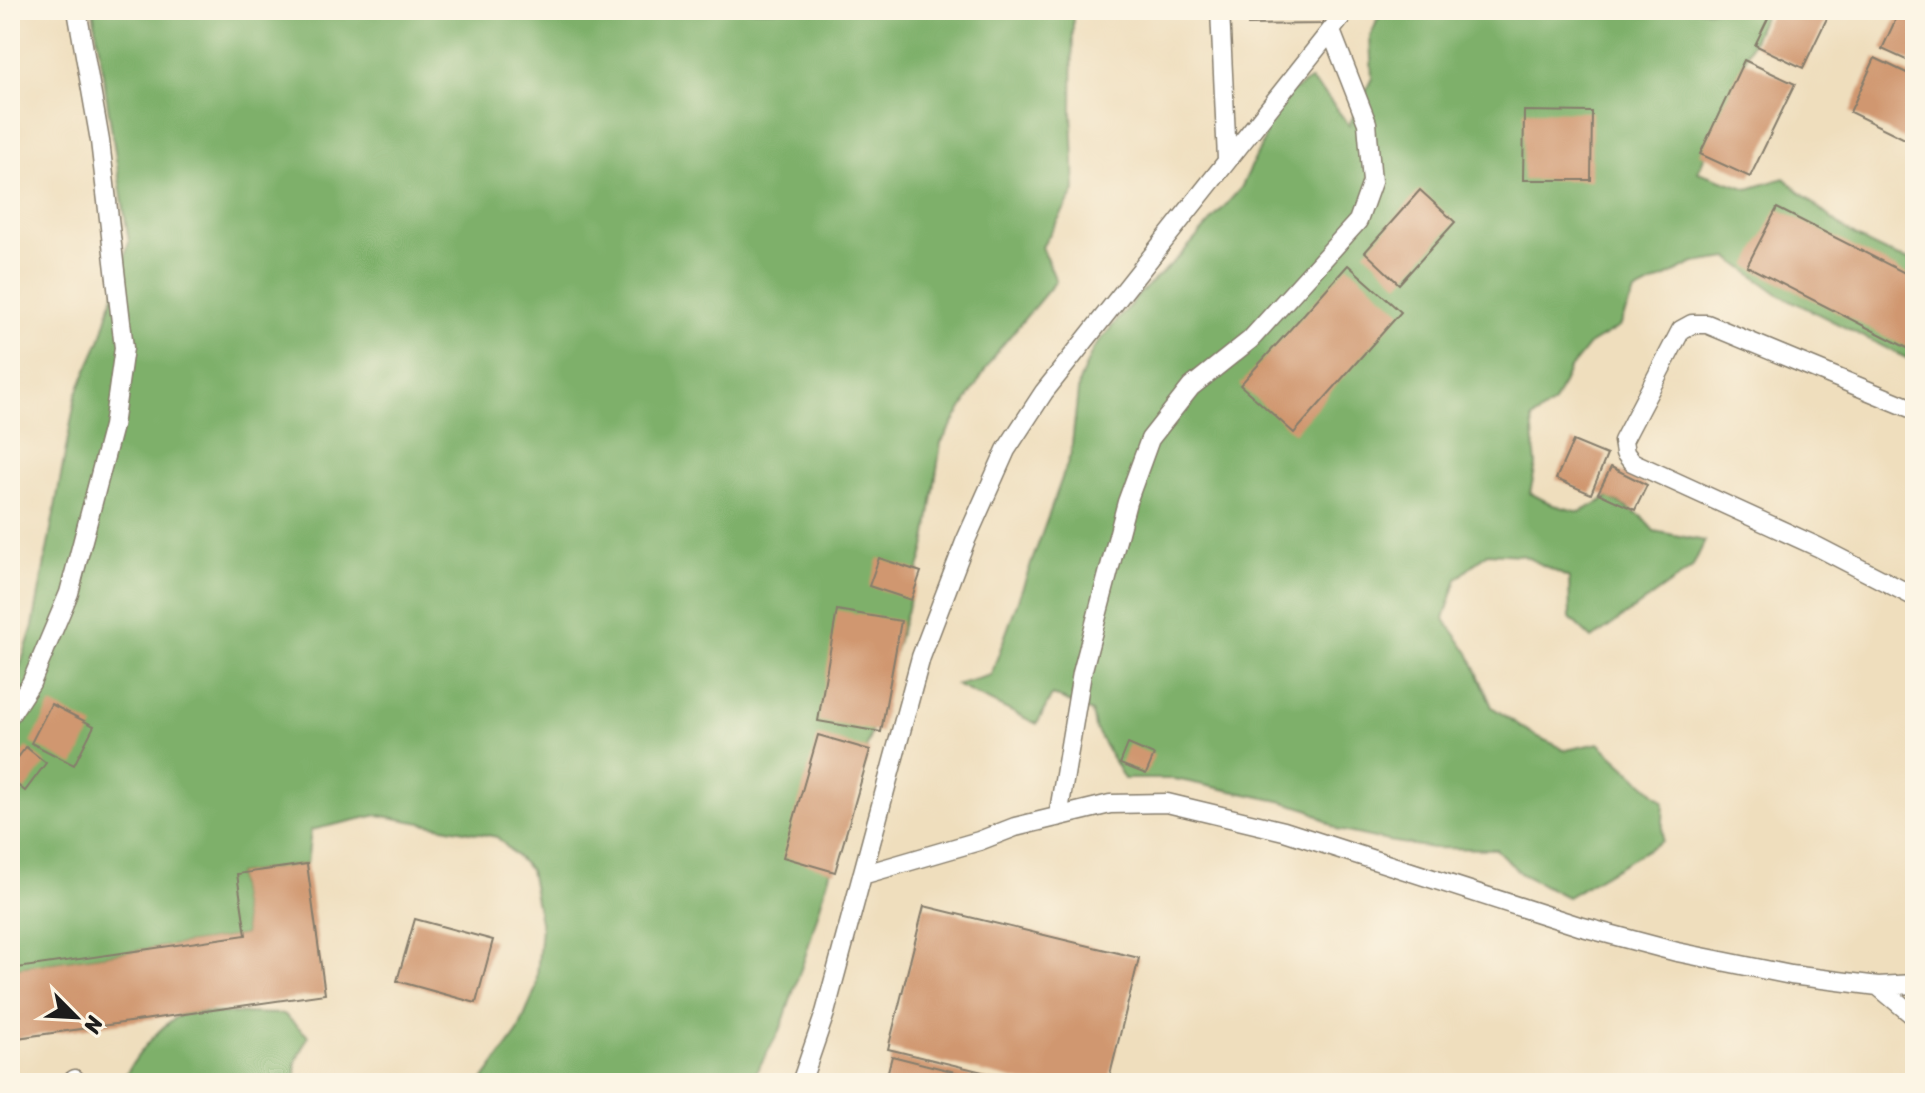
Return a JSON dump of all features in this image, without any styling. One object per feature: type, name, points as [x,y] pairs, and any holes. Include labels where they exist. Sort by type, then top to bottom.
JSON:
[{"type":"lane","points":[[10,715],[31,683],[69,593],[113,426],[124,348],[100,141],[77,10]]},
{"type":"lane","points":[[1220,10],[1227,159]]},
{"type":"lane","points":[[801,1083],[825,1013],[921,657],[965,542],[1006,450],[1044,392],[1347,10]]},
{"type":"lane","points":[[1058,817],[1082,673],[1127,502],[1150,439],[1191,387],[1250,340],[1358,221],[1372,182],[1367,123],[1331,31]]},
{"type":"lane","points":[[1911,405],[1707,324],[1692,324],[1681,330],[1623,441],[1625,453],[1632,462],[1818,547],[1915,597]]},
{"type":"lane","points":[[862,875],[979,841],[1015,827],[1110,804],[1167,803],[1284,831],[1579,926],[1677,952],[1791,975],[1878,986],[1915,984]]},
{"type":"lane","points":[[1878,986],[1915,1017]]},
{"type":"green space","points":[[93,10],[1073,10],[1075,191],[1042,247],[1056,281],[995,354],[941,443],[925,548],[806,954],[781,1028],[750,1083],[481,1083],[518,1032],[536,988],[541,927],[530,870],[497,837],[378,815],[311,830],[307,864],[237,874],[246,935],[10,969],[10,684],[18,673],[33,626],[76,395],[100,341],[129,242]]},
{"type":"green space","points":[[1382,10],[1766,10],[1698,172],[1748,189],[1784,178],[1860,239],[1895,256],[1915,261],[1915,351],[1908,359],[1780,295],[1729,258],[1694,263],[1634,293],[1619,327],[1589,345],[1569,370],[1554,403],[1532,419],[1536,465],[1530,493],[1553,505],[1580,512],[1609,497],[1642,517],[1654,531],[1705,541],[1692,568],[1592,639],[1570,618],[1569,578],[1522,555],[1487,553],[1457,579],[1444,619],[1469,653],[1492,707],[1534,735],[1566,750],[1599,743],[1664,802],[1662,841],[1567,897],[1521,874],[1496,849],[1432,848],[1388,841],[1338,830],[1310,810],[1284,802],[1175,779],[1124,779],[1095,728],[1092,712],[1052,695],[1037,724],[956,685],[991,675],[1071,453],[1079,382],[1093,349],[1141,292],[1179,257],[1241,188],[1264,140],[1272,104],[1310,80],[1349,125],[1372,78],[1370,37]]},
{"type":"green space","points":[[189,1013],[284,1014],[308,1036],[295,1064],[297,1083],[122,1083],[148,1044],[175,1018]]},
{"type":"building","points":[[1248,10],[1323,10],[1323,24],[1248,25]]},
{"type":"building","points":[[1772,10],[1831,10],[1803,68],[1755,45]]},
{"type":"building","points":[[1900,10],[1915,10],[1915,64],[1882,49]]},
{"type":"building","points":[[1875,58],[1915,77],[1915,144],[1850,112]]},
{"type":"building","points":[[1744,60],[1795,84],[1750,177],[1700,154]]},
{"type":"building","points":[[1524,111],[1592,112],[1591,180],[1523,180]]},
{"type":"building","points":[[1420,190],[1455,222],[1399,284],[1365,252]]},
{"type":"building","points":[[1777,208],[1915,278],[1915,352],[1747,266]]},
{"type":"building","points":[[1348,265],[1401,312],[1294,433],[1240,385]]},
{"type":"building","points":[[1573,441],[1607,455],[1591,494],[1556,479]]},
{"type":"building","points":[[1611,467],[1647,485],[1635,510],[1598,493]]},
{"type":"building","points":[[879,558],[921,572],[911,600],[869,586]]},
{"type":"building","points":[[837,610],[901,621],[881,732],[818,721]]},
{"type":"building","points":[[51,704],[94,726],[74,765],[31,743]]},
{"type":"building","points":[[818,735],[870,750],[835,872],[783,857]]},
{"type":"building","points":[[1128,744],[1154,755],[1146,774],[1120,764]]},
{"type":"building","points":[[26,747],[46,763],[25,791],[10,779],[10,768]]},
{"type":"building","points":[[307,864],[325,994],[10,1039],[10,969],[246,935],[237,874]]},
{"type":"building","points":[[924,906],[1139,958],[1108,1083],[1028,1083],[888,1049]]},
{"type":"building","points":[[415,919],[493,940],[476,1003],[397,981]]},
{"type":"building","points":[[892,1056],[995,1082],[995,1083],[885,1083]]}]
